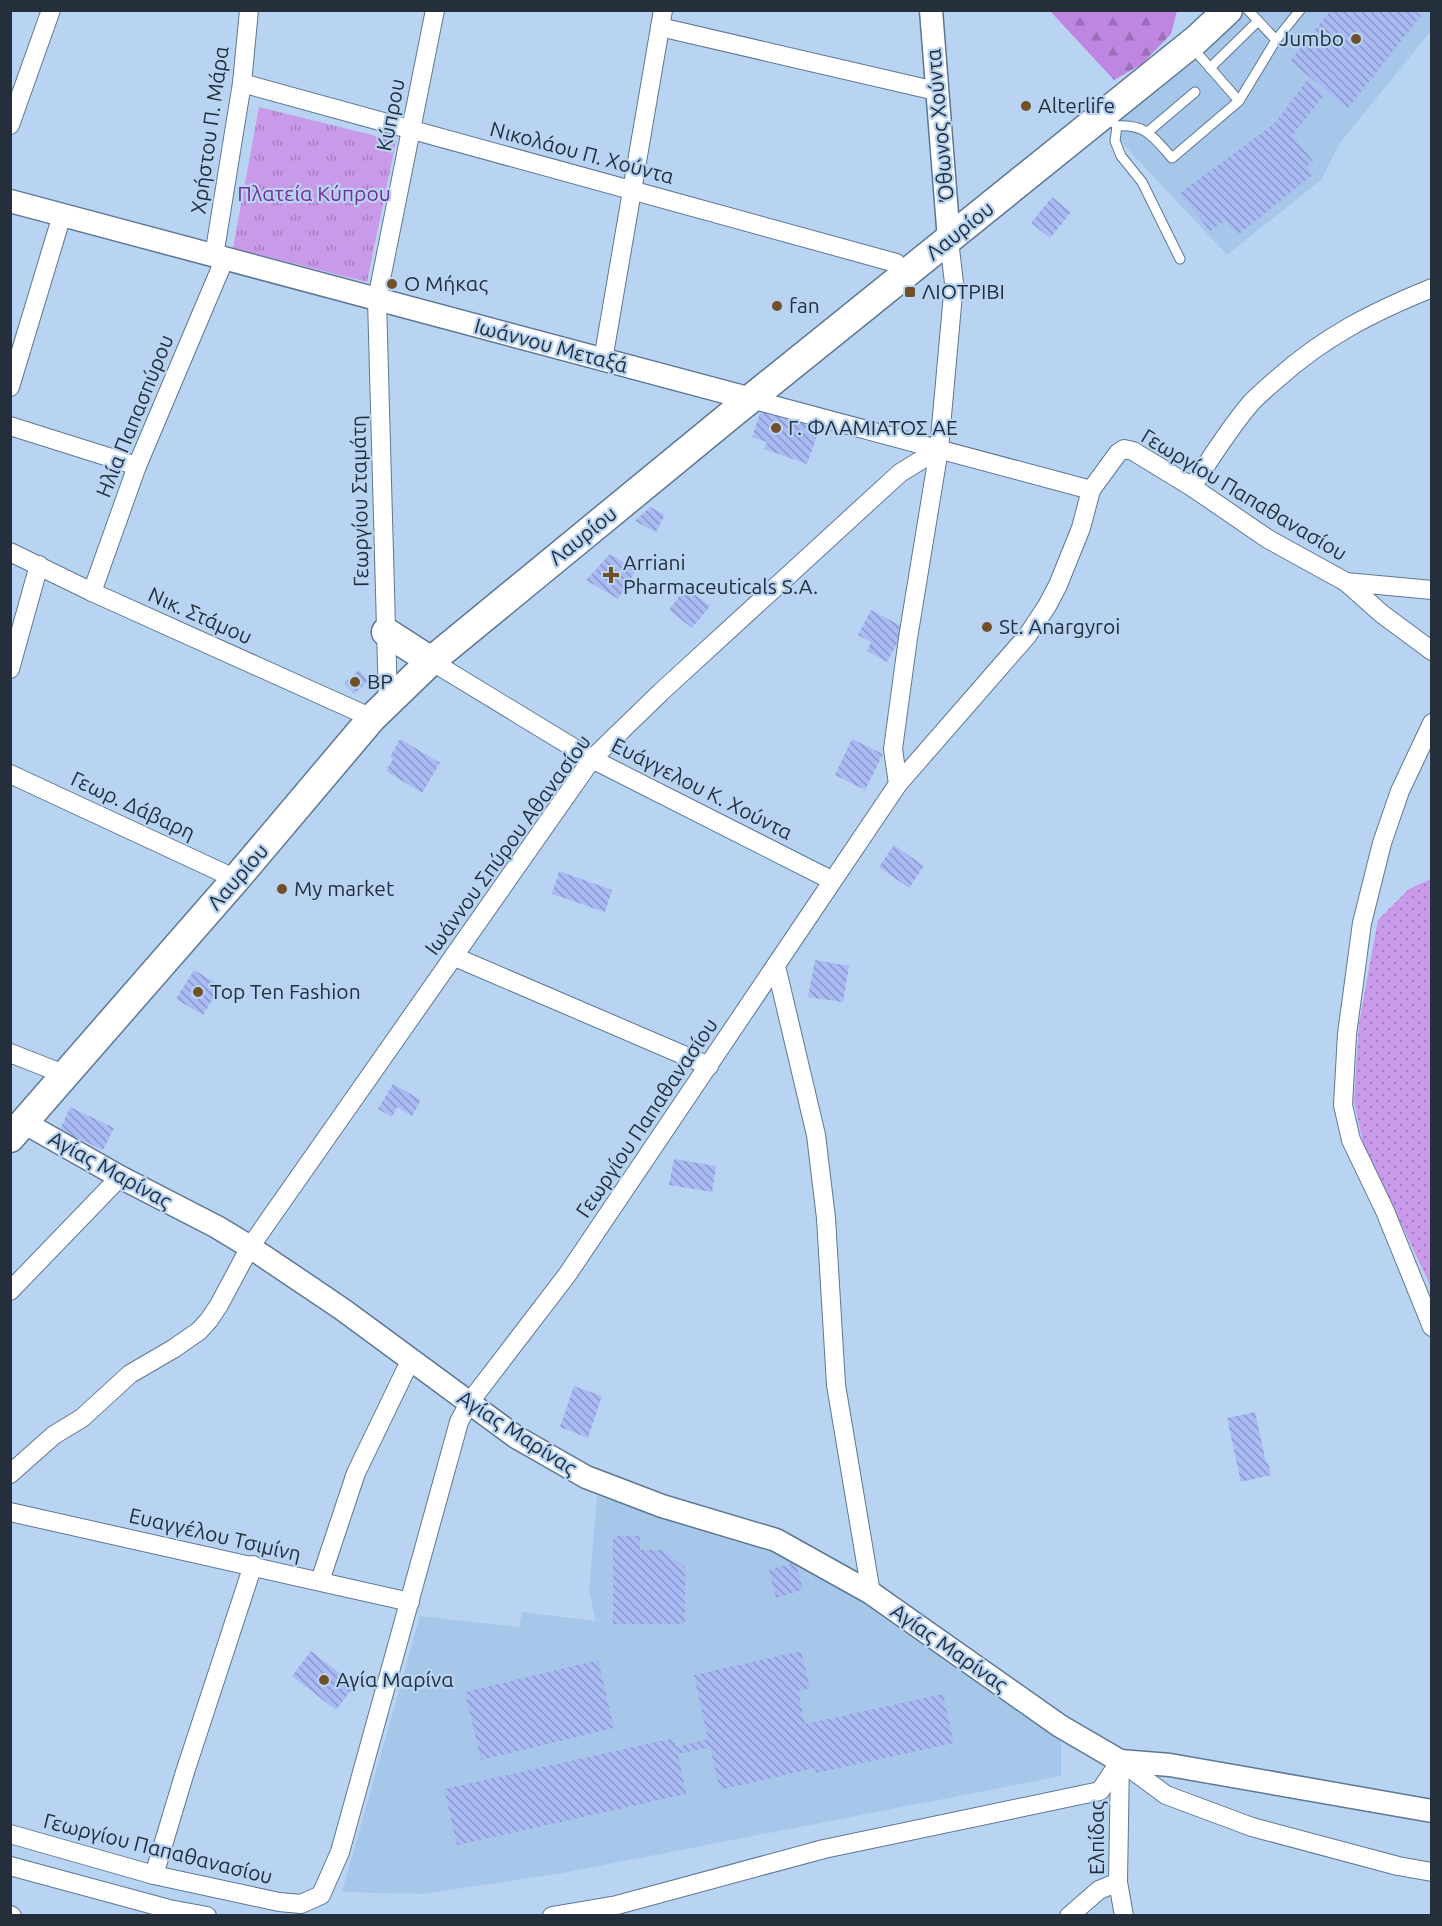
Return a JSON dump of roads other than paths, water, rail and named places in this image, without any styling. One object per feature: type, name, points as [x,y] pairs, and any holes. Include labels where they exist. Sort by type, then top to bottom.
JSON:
[{"type":"main road","name":"Λαυρίου","points":[[18,1130],[380,710],[431,661],[904,275],[1111,120],[1228,10]]},
{"type":"main road","points":[[386,632],[431,661]]},
{"type":"street","points":[[10,124],[51,10]]},
{"type":"street","name":"Χρήστου Π. Μάρα","points":[[220,257],[249,10]]},
{"type":"street","name":"Κύπρου","points":[[377,299],[435,10]]},
{"type":"street","name":"Όθωνος Χούντα","points":[[931,10],[949,240]]},
{"type":"street","points":[[603,360],[662,19],[936,92]]},
{"type":"street","name":"Νικολάου Π. Χούντα","points":[[242,83],[896,263],[904,275]]},
{"type":"street","name":"Ιωάννου Μεταξά","points":[[10,201],[1091,490]]},
{"type":"street","points":[[10,387],[62,215]]},
{"type":"street","points":[[898,784],[893,748],[908,638],[939,449],[954,283],[949,240]]},
{"type":"street","name":"Ηλία Παπασπύρου","points":[[92,592],[136,465],[220,257]]},
{"type":"street","points":[[1192,487],[1219,444],[1251,402],[1282,374],[1354,323],[1431,288]]},
{"type":"street","name":"Γεωργίου Σταμάτη","points":[[377,299],[386,632],[380,710]]},
{"type":"street","points":[[10,426],[136,465]]},
{"type":"street","name":"Ιωάννου Σπύρου Αθανασίου","points":[[10,1474],[54,1435],[82,1419],[130,1374],[173,1349],[199,1331],[209,1320],[224,1298],[250,1247],[592,759],[661,692],[900,473],[939,449]]},
{"type":"street","name":"Γεωργίου Παπαθανασίου","points":[[10,1834],[154,1875],[279,1902],[301,1904],[321,1895],[340,1852],[459,1422],[469,1402],[567,1275],[710,1066],[831,880],[898,784],[1027,636],[1047,606],[1080,528],[1091,490],[1118,453],[1124,449],[1133,451],[1192,487],[1268,539],[1346,582],[1431,590]]},
{"type":"street","name":"Νικ. Στάμου","points":[[10,552],[92,592],[380,710]]},
{"type":"street","points":[[10,669],[39,565]]},
{"type":"street","points":[[1346,582],[1382,614],[1431,651]]},
{"type":"street","name":"Ευάγγελου Κ. Χούντα","points":[[431,661],[592,759],[831,880]]},
{"type":"street","points":[[1431,723],[1400,791],[1382,843],[1365,912],[1347,1034],[1343,1105],[1351,1140],[1385,1210],[1431,1327]]},
{"type":"street","name":"Γεωρ. Δάβαρη","points":[[10,774],[236,879]]},
{"type":"street","points":[[455,957],[710,1066]]},
{"type":"street","points":[[776,966],[816,1136],[826,1218],[836,1385],[871,1593]]},
{"type":"street","points":[[10,1053],[66,1075]]},
{"type":"street","name":"Αγίας Μαρίνας","points":[[18,1130],[120,1177],[217,1227],[250,1247],[342,1309],[516,1437],[586,1477],[662,1506],[776,1540],[871,1593],[1060,1726],[1120,1761],[1166,1795],[1252,1827],[1398,1866],[1431,1872]]},
{"type":"street","points":[[10,1291],[120,1177]]},
{"type":"street","points":[[320,1581],[356,1473],[411,1359]]},
{"type":"street","name":"Ευαγγέλου Τσιμίνη","points":[[10,1512],[410,1602]]},
{"type":"street","points":[[154,1875],[188,1761],[253,1566]]},
{"type":"street","points":[[552,1916],[619,1910],[824,1849],[1100,1791],[1120,1761],[1170,1765],[1431,1811]]},
{"type":"street","name":"Ελπίδας","points":[[1120,1761],[1118,1882],[1124,1916]]},
{"type":"street","points":[[10,1866],[163,1912],[207,1916]]},
{"type":"street","points":[[1069,1916],[1099,1890],[1118,1882]]},
{"type":"lane","points":[[1248,10],[1276,40]]},
{"type":"lane","points":[[1180,259],[1142,182],[1121,156],[1111,120],[1149,131],[1172,158],[1239,101],[1276,40],[1300,10]]},
{"type":"lane","points":[[1210,68],[1258,21]]},
{"type":"lane","points":[[1190,45],[1239,101]]},
{"type":"lane","points":[[1149,131],[1195,92]]},
{"type":"place","name":"Jumbo","points":[[1356,39]]},
{"type":"place","name":"Alterlife","points":[[1026,106]]},
{"type":"place","name":"Ο Μήκας","points":[[392,284]]},
{"type":"place","name":"ΛΙΟΤΡΙΒΙ","points":[[910,292]]},
{"type":"place","name":"fan","points":[[777,306]]},
{"type":"place","name":"Γ. ΦΛΑΜΙΑΤΟΣ ΑΕ","points":[[776,428]]},
{"type":"place","name":"Arriani Pharmaceuticals S.A.","points":[[611,575]]},
{"type":"place","name":"St. Anargyroi","points":[[987,627]]},
{"type":"place","name":"BP","points":[[355,682]]},
{"type":"place","name":"My market","points":[[282,889]]},
{"type":"place","name":"Top Ten Fashion","points":[[198,992]]},
{"type":"place","name":"Αγία Μαρίνα","points":[[324,1680]]},
{"type":"park label","name":"Πλατεία Κύπρου","points":[[314,194]]}]
